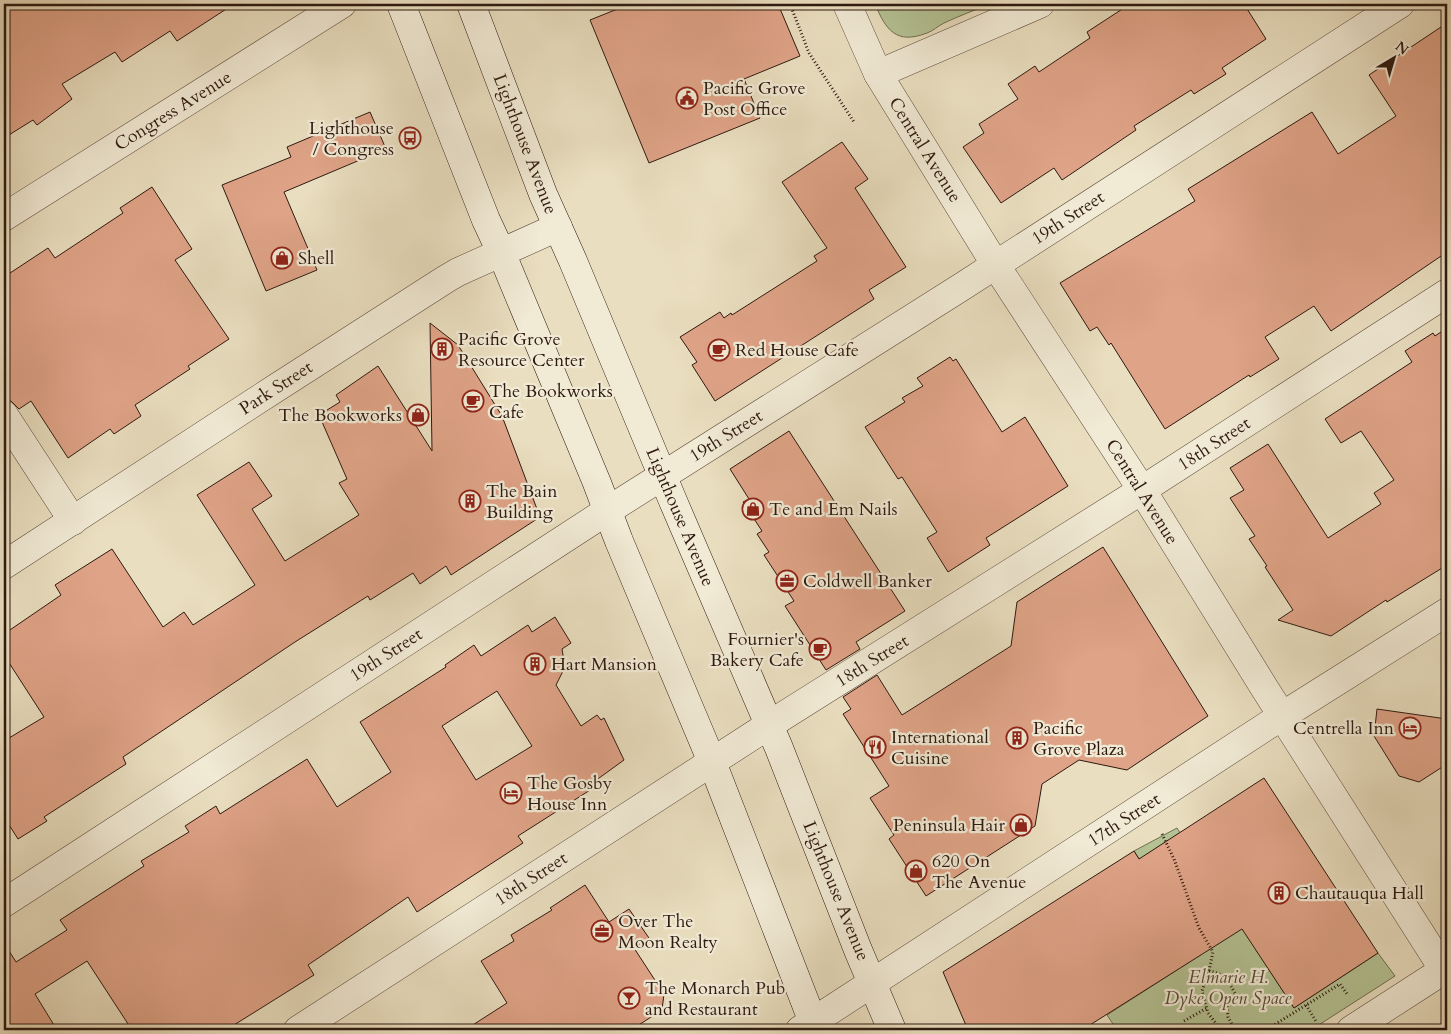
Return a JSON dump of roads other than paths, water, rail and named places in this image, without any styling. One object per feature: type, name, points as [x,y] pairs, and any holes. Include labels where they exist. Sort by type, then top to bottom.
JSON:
[{"type":"street","name":"Congress Avenue","points":[[4,218],[342,4]]},
{"type":"street","points":[[401,4],[486,220],[501,252],[712,762],[810,1028]]},
{"type":"street","name":"Lighthouse Avenue","points":[[471,4],[543,194],[779,748],[892,1030]]},
{"type":"street","name":"Central Avenue","points":[[847,4],[878,74],[995,264],[1142,490],[1282,716],[1446,971]]},
{"type":"street","points":[[878,74],[1040,4]]},
{"type":"street","name":"19th Street","points":[[4,903],[607,511],[1400,4]]},
{"type":"street","name":"Park Street","points":[[4,566],[437,284],[458,272],[558,227]]},
{"type":"street","name":"18th Street","points":[[298,1030],[769,725],[1142,490],[1447,293]]},
{"type":"street","points":[[4,415],[73,521]]},
{"type":"street","name":"17th Street","points":[[810,1028],[872,984],[1282,716],[1447,612]]},
{"type":"street","points":[[1351,1030],[1446,971]]},
{"type":"place","name":"Pacific Grove Post Office","points":[[687,98]]},
{"type":"place","name":"Lighthouse / Congress","points":[[410,138]]},
{"type":"place","name":"Shell","points":[[282,258]]},
{"type":"place","name":"Pacific Grove Resource Center","points":[[442,349]]},
{"type":"place","name":"Red House Cafe","points":[[719,350]]},
{"type":"place","name":"The Bookworks Cafe","points":[[473,401]]},
{"type":"place","name":"The Bookworks","points":[[418,415]]},
{"type":"place","name":"The Bain Building","points":[[470,501]]},
{"type":"place","name":"Te and Em Nails","points":[[753,509]]},
{"type":"place","name":"Coldwell Banker","points":[[787,581]]},
{"type":"place","name":"Fournier's Bakery Cafe","points":[[820,649]]},
{"type":"place","name":"Hart Mansion","points":[[535,664]]},
{"type":"place","name":"Centrella Inn","points":[[1410,728]]},
{"type":"place","name":"Pacific Grove Plaza","points":[[1017,738]]},
{"type":"place","name":"International Cuisine","points":[[875,747]]},
{"type":"place","name":"The Gosby House Inn","points":[[511,793]]},
{"type":"place","name":"Peninsula Hair","points":[[1021,825]]},
{"type":"place","name":"620 On The Avenue","points":[[916,871]]},
{"type":"place","name":"Chautauqua Hall","points":[[1279,893]]},
{"type":"place","name":"Over The Moon Realty","points":[[602,931]]},
{"type":"place","name":"The Monarch Pub and Restaurant","points":[[629,998]]},
{"type":"park label","name":"Elmarie H. Dyke Open Space","points":[[1228,988]]}]
